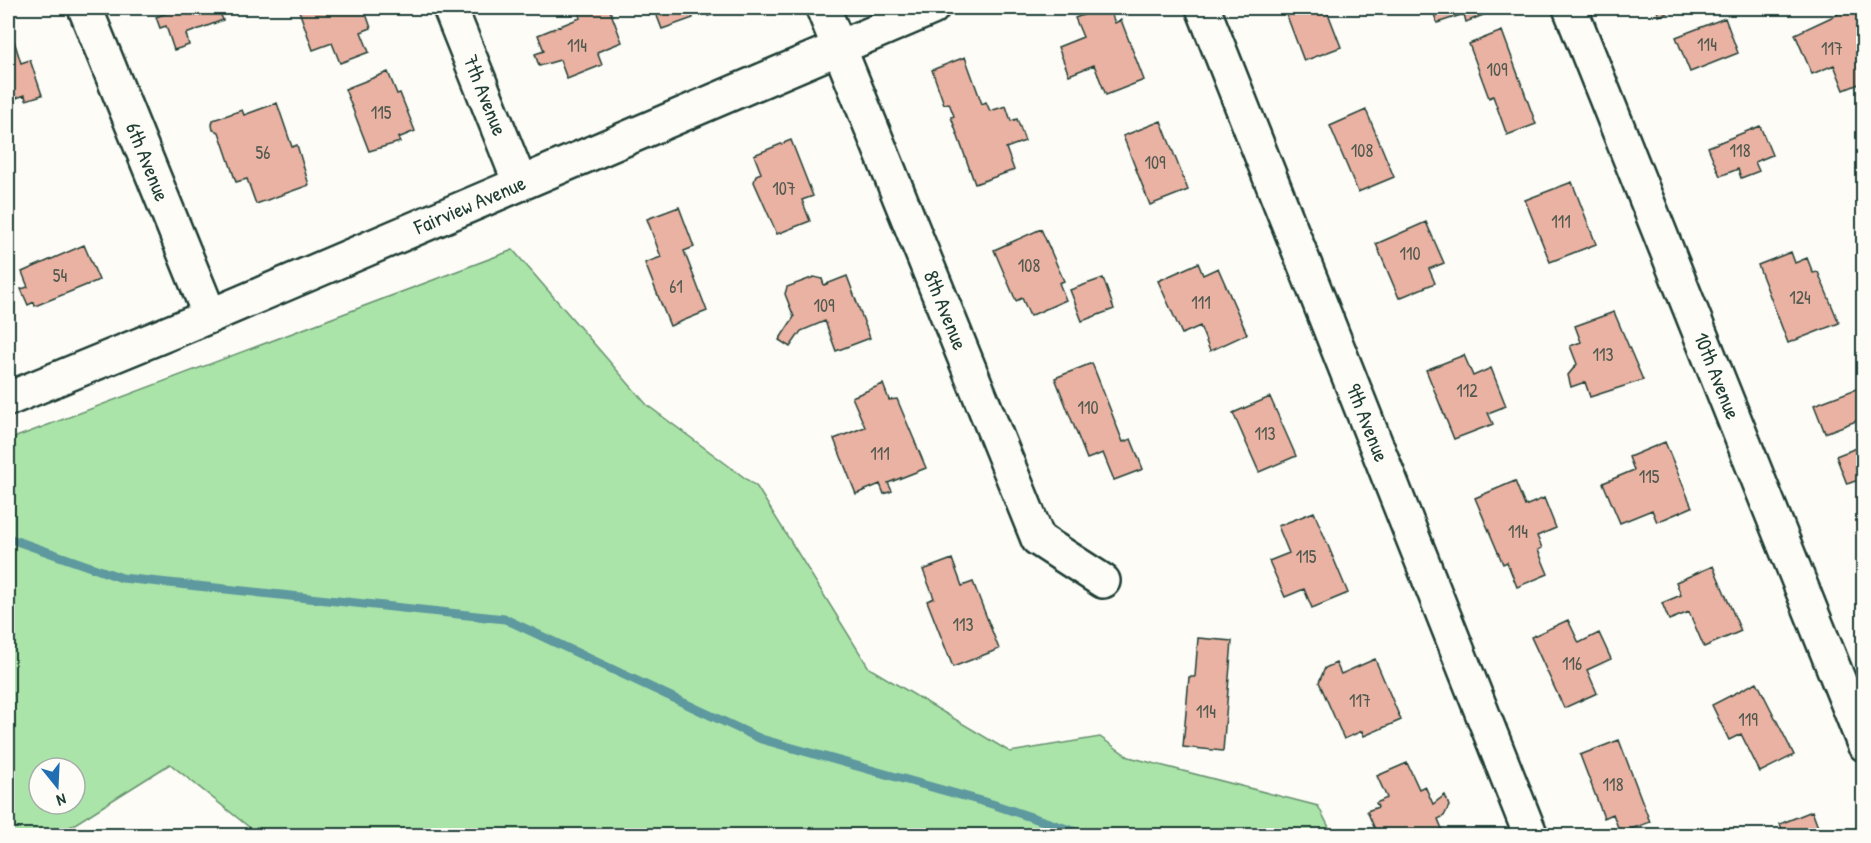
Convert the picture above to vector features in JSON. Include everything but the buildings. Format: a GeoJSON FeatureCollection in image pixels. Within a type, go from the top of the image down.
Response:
{"type":"FeatureCollection","features":[{"type":"Feature","properties":{"kind":"street","name":"6th Avenue"},"geometry":{"type":"LineString","coordinates":[[85,8],[210,316]]}},
{"type":"Feature","properties":{"kind":"street","name":"7th Avenue"},"geometry":{"type":"LineString","coordinates":[[450,8],[520,183]]}},
{"type":"Feature","properties":{"kind":"street","name":"8th Avenue"},"geometry":{"type":"LineString","coordinates":[[823,8],[1038,539],[1103,581]]}},
{"type":"Feature","properties":{"kind":"street","name":"Fairview Avenue"},"geometry":{"type":"LineString","coordinates":[[8,399],[210,316],[932,8]]}},
{"type":"Feature","properties":{"kind":"street","name":"9th Avenue"},"geometry":{"type":"LineString","coordinates":[[1203,8],[1531,836]]}},
{"type":"Feature","properties":{"kind":"street","name":"10th Avenue"},"geometry":{"type":"LineString","coordinates":[[1570,8],[1863,744]]}},
{"type":"Feature","properties":{"kind":"green space"},"geometry":{"type":"Polygon","coordinates":[[[513,250],[647,405],[757,487],[869,668],[1010,752],[1100,737],[1129,757],[1318,806],[1333,835],[259,835],[170,764],[62,832],[61,835],[8,835],[8,440],[513,250]]]}},
{"type":"Feature","properties":{"kind":"waterway"},"geometry":{"type":"LineString","coordinates":[[8,538],[122,578],[505,619],[761,739],[992,804],[1088,836]]}}]}
